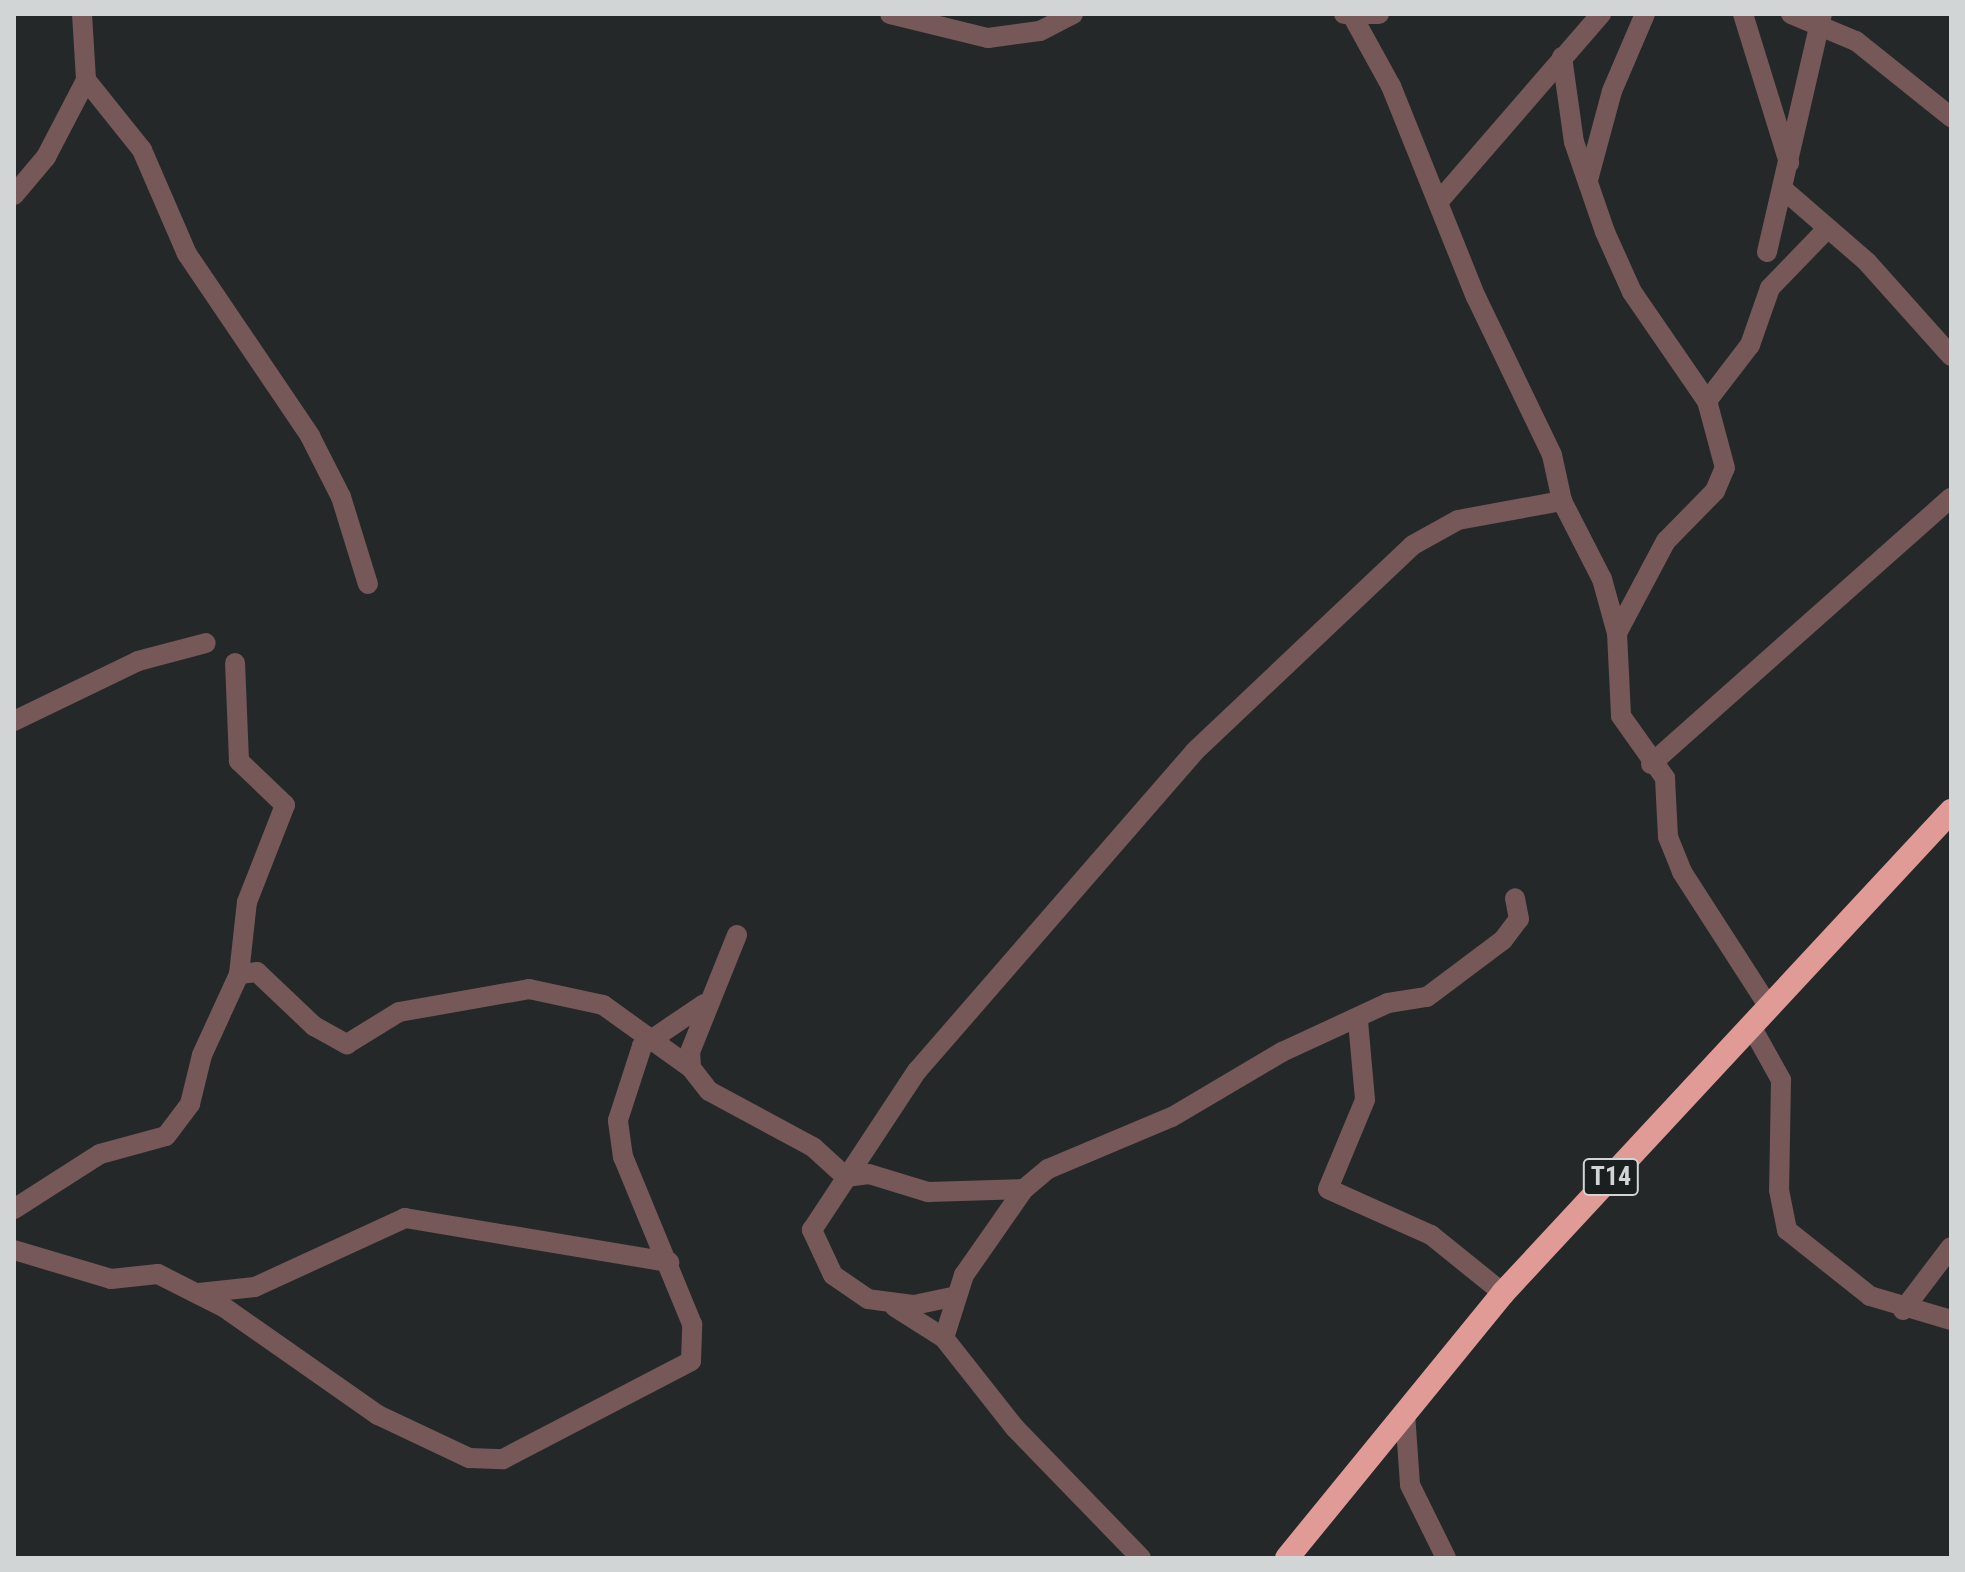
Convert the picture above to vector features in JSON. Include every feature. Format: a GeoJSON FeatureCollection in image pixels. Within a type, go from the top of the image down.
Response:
{"type":"FeatureCollection","features":[{"type":"Feature","properties":{"kind":"highway","name":"T14"},"geometry":{"type":"LineString","coordinates":[[1287,1558],[1503,1293],[1951,811]]}},
{"type":"Feature","properties":{"kind":"street"},"geometry":{"type":"LineString","coordinates":[[14,195],[46,157],[86,80],[82,14]]}},
{"type":"Feature","properties":{"kind":"street"},"geometry":{"type":"LineString","coordinates":[[890,14],[988,38],[1040,31],[1073,14]]}},
{"type":"Feature","properties":{"kind":"street"},"geometry":{"type":"LineString","coordinates":[[1379,14],[1349,16],[1440,200],[1476,297],[1552,455],[1562,501],[1602,579],[1617,633],[1621,716],[1651,764],[1665,778],[1668,837],[1682,872],[1769,1007]]}},
{"type":"Feature","properties":{"kind":"street"},"geometry":{"type":"LineString","coordinates":[[1440,200],[1601,14]]}},
{"type":"Feature","properties":{"kind":"street"},"geometry":{"type":"LineString","coordinates":[[1588,180],[1612,91],[1645,14]]}},
{"type":"Feature","properties":{"kind":"street"},"geometry":{"type":"LineString","coordinates":[[1743,14],[1790,165]]}},
{"type":"Feature","properties":{"kind":"street"},"geometry":{"type":"LineString","coordinates":[[1791,14],[1822,19],[1883,60],[1948,112]]}},
{"type":"Feature","properties":{"kind":"street"},"geometry":{"type":"LineString","coordinates":[[1767,252],[1822,19]]}},
{"type":"Feature","properties":{"kind":"street"},"geometry":{"type":"LineString","coordinates":[[1562,57],[1571,126],[1588,180],[1632,292],[1707,401],[1725,468],[1715,491],[1666,541],[1617,633]]}},
{"type":"Feature","properties":{"kind":"street"},"geometry":{"type":"LineString","coordinates":[[86,80],[142,150],[187,254],[316,446],[341,497],[368,584]]}},
{"type":"Feature","properties":{"kind":"street"},"geometry":{"type":"LineString","coordinates":[[1784,190],[1828,228],[1951,356]]}},
{"type":"Feature","properties":{"kind":"street"},"geometry":{"type":"LineString","coordinates":[[1707,401],[1750,345],[1770,288],[1828,228]]}},
{"type":"Feature","properties":{"kind":"street"},"geometry":{"type":"LineString","coordinates":[[1651,764],[1951,498]]}},
{"type":"Feature","properties":{"kind":"street"},"geometry":{"type":"LineString","coordinates":[[1141,1558],[1015,1428],[944,1338],[833,1275],[815,1244],[817,1215],[988,983],[1194,752],[1413,545],[1472,516],[1562,501]]}},
{"type":"Feature","properties":{"kind":"street"},"geometry":{"type":"LineString","coordinates":[[14,721],[138,661],[206,643]]}},
{"type":"Feature","properties":{"kind":"street"},"geometry":{"type":"LineString","coordinates":[[14,1209],[100,1154],[147,1144],[181,1122],[239,974],[247,902],[285,805],[239,761],[235,663]]}},
{"type":"Feature","properties":{"kind":"street"},"geometry":{"type":"LineString","coordinates":[[944,1338],[952,1297],[1024,1189],[1065,1160],[1172,1117],[1282,1052],[1452,981],[1512,929],[1521,911],[1515,898]]}},
{"type":"Feature","properties":{"kind":"street"},"geometry":{"type":"LineString","coordinates":[[691,1068],[704,1004],[737,935]]}},
{"type":"Feature","properties":{"kind":"street"},"geometry":{"type":"LineString","coordinates":[[239,974],[257,972],[314,1026],[347,1044],[399,1012],[529,989],[603,1005],[653,1036],[691,1068],[709,1091],[813,1147],[846,1177],[869,1174],[928,1192],[1024,1189]]}},
{"type":"Feature","properties":{"kind":"street"},"geometry":{"type":"LineString","coordinates":[[14,1250],[111,1279],[150,1271],[199,1293],[378,1415],[469,1458],[503,1459],[691,1361],[697,1344],[669,1262],[619,1138],[637,1058],[653,1036],[704,1004]]}},
{"type":"Feature","properties":{"kind":"street"},"geometry":{"type":"LineString","coordinates":[[1358,1021],[1365,1100],[1328,1189],[1431,1235],[1503,1293]]}},
{"type":"Feature","properties":{"kind":"street"},"geometry":{"type":"LineString","coordinates":[[1751,1026],[1781,1080],[1779,1190],[1787,1230],[1815,1259],[1903,1310],[1951,1320]]}},
{"type":"Feature","properties":{"kind":"street"},"geometry":{"type":"LineString","coordinates":[[199,1293],[255,1287],[405,1218],[669,1262]]}},
{"type":"Feature","properties":{"kind":"street"},"geometry":{"type":"LineString","coordinates":[[1903,1310],[1951,1247]]}},
{"type":"Feature","properties":{"kind":"street"},"geometry":{"type":"LineString","coordinates":[[892,1306],[952,1297]]}},
{"type":"Feature","properties":{"kind":"street"},"geometry":{"type":"LineString","coordinates":[[1405,1413],[1410,1485],[1446,1558]]}}]}
